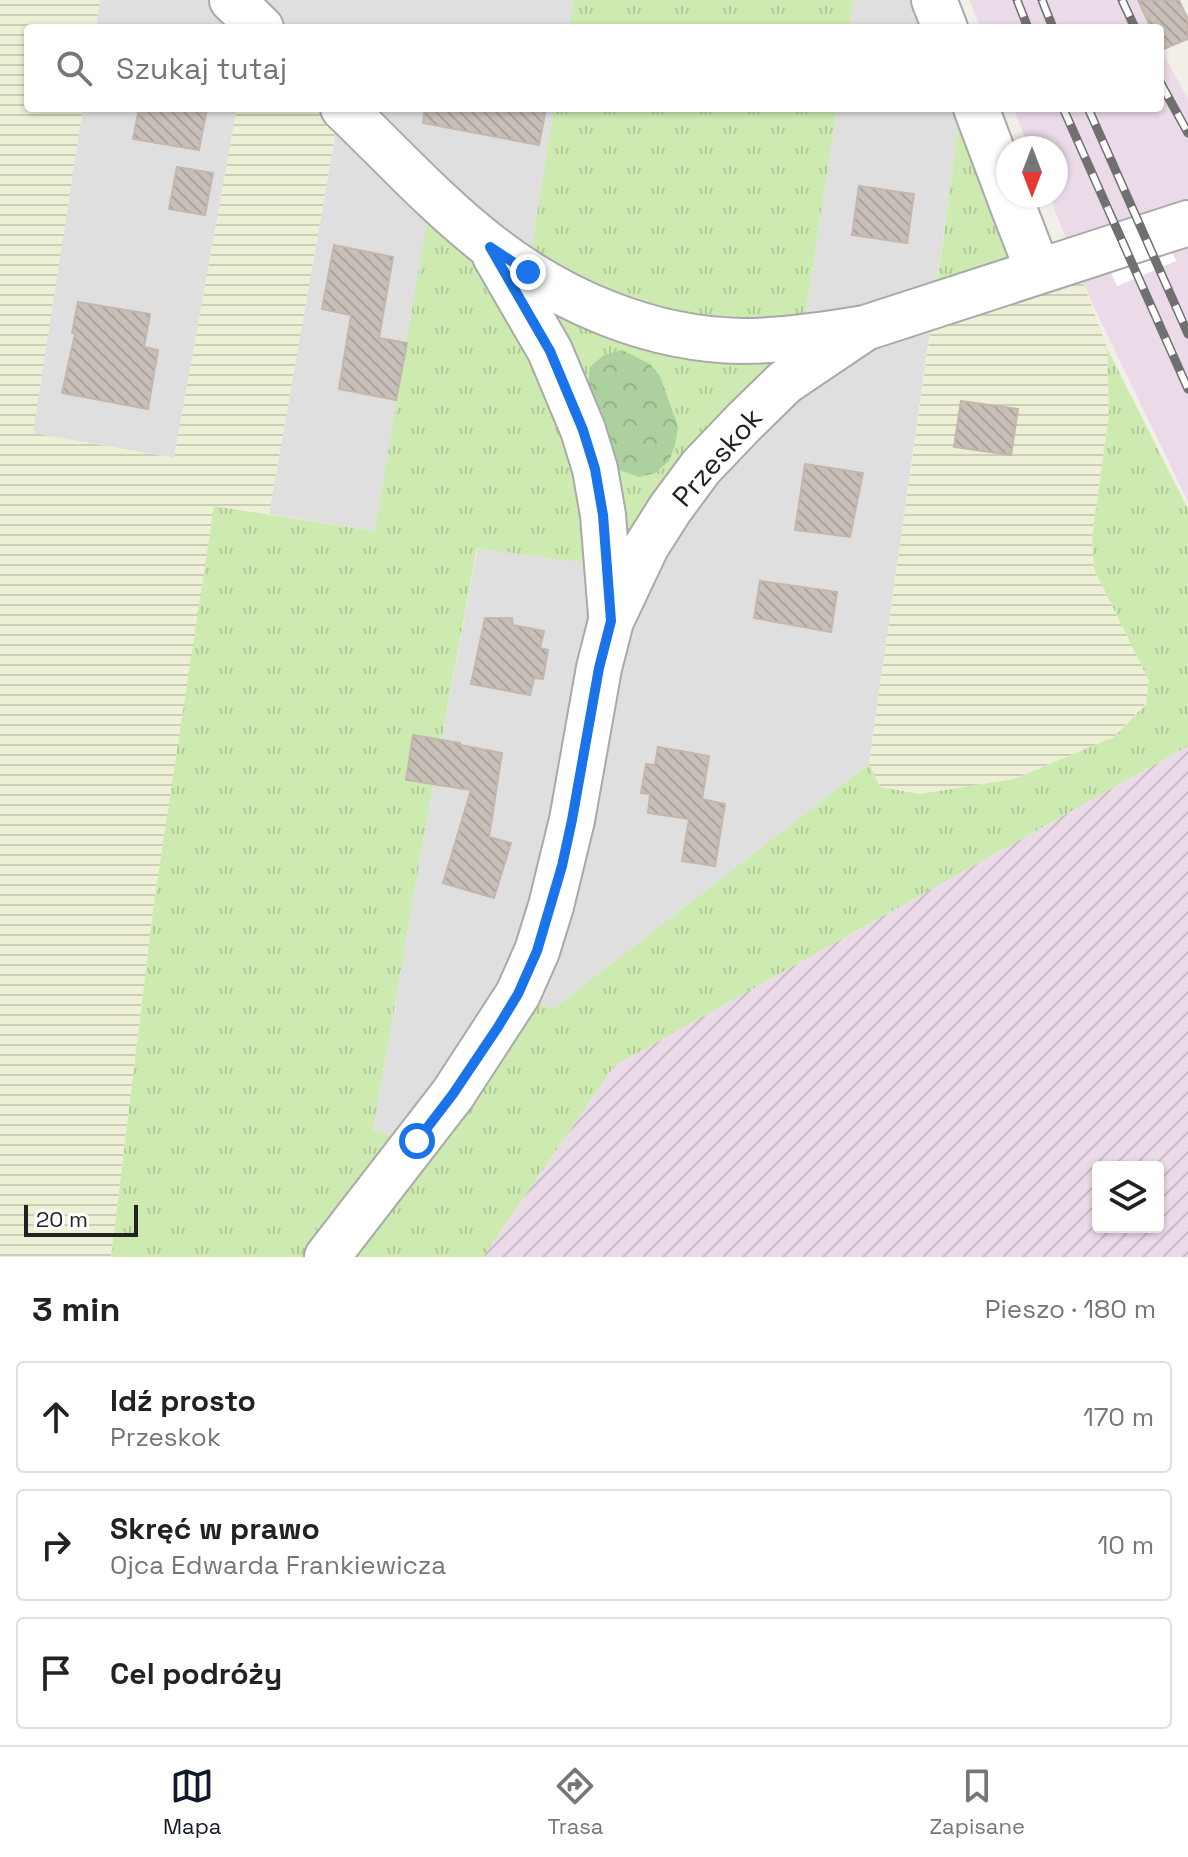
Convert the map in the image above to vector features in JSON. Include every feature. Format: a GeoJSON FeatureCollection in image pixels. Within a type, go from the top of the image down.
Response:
{"type":"FeatureCollection","features":[{"type":"Feature","properties":{"kind":"street"},"geometry":{"type":"LineString","coordinates":[[232,0],[257,24]]}},
{"type":"Feature","properties":{"kind":"street"},"geometry":{"type":"LineString","coordinates":[[934,0],[943,24]]}},
{"type":"Feature","properties":{"kind":"street"},"geometry":{"type":"LineString","coordinates":[[347,112],[490,247],[542,282],[570,298],[632,322],[703,338],[742,341],[820,336],[865,328],[1188,223]]}},
{"type":"Feature","properties":{"kind":"street"},"geometry":{"type":"LineString","coordinates":[[978,112],[996,160]]}},
{"type":"Feature","properties":{"kind":"street"},"geometry":{"type":"LineString","coordinates":[[1014,208],[1038,271]]}},
{"type":"Feature","properties":{"kind":"street","name":"Przeskok"},"geometry":{"type":"LineString","coordinates":[[490,247],[550,351],[583,430],[595,469],[603,515],[611,621]]}},
{"type":"Feature","properties":{"kind":"street","name":"Przeskok"},"geometry":{"type":"LineString","coordinates":[[327,1257],[453,1094],[518,994],[537,951],[555,893],[611,621],[646,547],[701,467],[745,421],[785,382],[865,328]]}},
{"type":"Feature","properties":{"kind":"shaded area"},"geometry":{"type":"Polygon","coordinates":[[[100,0],[574,0],[570,24],[97,24],[100,0]]]}},
{"type":"Feature","properties":{"kind":"shaded area"},"geometry":{"type":"Polygon","coordinates":[[[853,0],[934,0],[943,24],[850,24],[853,0]]]}},
{"type":"Feature","properties":{"kind":"shaded area"},"geometry":{"type":"Polygon","coordinates":[[[969,0],[1139,0],[1149,24],[979,24],[969,0]]]}},
{"type":"Feature","properties":{"kind":"shaded area"},"geometry":{"type":"Polygon","coordinates":[[[1164,55],[1188,99],[1188,502],[1092,303],[1054,208],[1068,208],[1068,136],[1024,136],[1015,112],[1164,112],[1164,55]]]}},
{"type":"Feature","properties":{"kind":"shaded area"},"geometry":{"type":"Polygon","coordinates":[[[82,112],[236,112],[174,458],[32,433],[82,112]]]}},
{"type":"Feature","properties":{"kind":"shaded area"},"geometry":{"type":"Polygon","coordinates":[[[339,112],[553,112],[528,272],[407,343],[375,531],[269,514],[339,112]]]}},
{"type":"Feature","properties":{"kind":"shaded area"},"geometry":{"type":"Polygon","coordinates":[[[836,112],[972,112],[959,124],[869,764],[553,1009],[417,1141],[373,1131],[478,547],[608,566],[802,338],[836,112]]]}},
{"type":"Feature","properties":{"kind":"shaded area"},"geometry":{"type":"Polygon","coordinates":[[[1188,746],[1188,1257],[483,1257],[614,1066],[1188,746]]]}},
{"type":"Feature","properties":{"kind":"green space"},"geometry":{"type":"Polygon","coordinates":[[[0,0],[100,0],[97,24],[24,24],[24,112],[82,112],[33,433],[174,458],[236,112],[339,112],[269,514],[215,506],[154,903],[111,1257],[0,1257],[0,0]]]}},
{"type":"Feature","properties":{"kind":"green space"},"geometry":{"type":"Polygon","coordinates":[[[574,0],[853,0],[850,24],[570,24],[574,0]]]}},
{"type":"Feature","properties":{"kind":"green space"},"geometry":{"type":"Polygon","coordinates":[[[553,112],[836,112],[802,337],[608,566],[477,548],[373,1131],[417,1141],[518,994],[553,1009],[869,764],[880,787],[920,794],[1014,779],[1114,737],[1146,704],[1149,681],[1094,569],[1092,537],[1109,415],[1107,348],[1188,509],[1188,746],[614,1066],[483,1257],[111,1257],[154,903],[214,506],[375,531],[433,195],[528,271],[553,112]]]}},
{"type":"Feature","properties":{"kind":"green space"},"geometry":{"type":"Polygon","coordinates":[[[959,123],[996,192],[996,208],[1004,208],[1038,271],[934,306],[959,123]]]}},
{"type":"Feature","properties":{"kind":"green space"},"geometry":{"type":"Polygon","coordinates":[[[1075,260],[1107,348],[1109,415],[1092,537],[1094,569],[1149,681],[1146,703],[1114,737],[1014,779],[920,794],[880,787],[869,764],[934,306],[1075,260]]]}},
{"type":"Feature","properties":{"kind":"green space"},"geometry":{"type":"Polygon","coordinates":[[[622,350],[650,364],[660,376],[678,427],[669,461],[655,473],[639,477],[616,469],[586,400],[590,367],[604,355],[622,350]]]}},
{"type":"Feature","properties":{"kind":"pier"},"geometry":{"type":"Polygon","coordinates":[[[1155,211],[1176,261],[1117,286],[1095,237],[1155,211]]]}},
{"type":"Feature","properties":{"kind":"building"},"geometry":{"type":"Polygon","coordinates":[[[1138,0],[1179,0],[1188,20],[1188,39],[1164,49],[1164,24],[1149,24],[1138,0]]]}},
{"type":"Feature","properties":{"kind":"building"},"geometry":{"type":"Polygon","coordinates":[[[138,112],[206,112],[199,150],[133,139],[138,112]]]}},
{"type":"Feature","properties":{"kind":"building"},"geometry":{"type":"Polygon","coordinates":[[[424,112],[545,112],[539,145],[423,123],[424,112]]]}},
{"type":"Feature","properties":{"kind":"building"},"geometry":{"type":"Polygon","coordinates":[[[177,167],[213,173],[205,215],[169,209],[177,167]]]}},
{"type":"Feature","properties":{"kind":"building"},"geometry":{"type":"Polygon","coordinates":[[[859,186],[914,194],[907,243],[852,235],[859,186]]]}},
{"type":"Feature","properties":{"kind":"building"},"geometry":{"type":"Polygon","coordinates":[[[334,245],[393,257],[379,338],[407,343],[396,400],[339,389],[351,315],[322,309],[334,245]]]}},
{"type":"Feature","properties":{"kind":"building"},"geometry":{"type":"Polygon","coordinates":[[[78,302],[150,314],[144,347],[158,350],[148,409],[62,393],[75,334],[72,333],[78,302]]]}},
{"type":"Feature","properties":{"kind":"building"},"geometry":{"type":"Polygon","coordinates":[[[961,401],[1018,409],[1011,455],[954,447],[961,401]]]}},
{"type":"Feature","properties":{"kind":"building"},"geometry":{"type":"Polygon","coordinates":[[[805,464],[863,473],[850,537],[795,530],[805,464]]]}},
{"type":"Feature","properties":{"kind":"building"},"geometry":{"type":"Polygon","coordinates":[[[760,581],[837,592],[831,632],[754,618],[760,581]]]}},
{"type":"Feature","properties":{"kind":"building"},"geometry":{"type":"Polygon","coordinates":[[[485,618],[512,618],[513,625],[544,631],[540,648],[548,650],[543,679],[534,678],[530,695],[471,684],[485,618]]]}},
{"type":"Feature","properties":{"kind":"building"},"geometry":{"type":"Polygon","coordinates":[[[413,735],[502,753],[489,837],[511,843],[494,898],[443,883],[471,790],[406,780],[413,735]]]}},
{"type":"Feature","properties":{"kind":"building"},"geometry":{"type":"Polygon","coordinates":[[[658,747],[709,756],[702,799],[725,804],[715,866],[682,861],[689,819],[648,813],[650,794],[641,793],[646,764],[655,765],[658,747]]]}},
{"type":"Feature","properties":{"kind":"railway"},"geometry":{"type":"LineString","coordinates":[[1017,0],[1026,24]]}},
{"type":"Feature","properties":{"kind":"railway"},"geometry":{"type":"LineString","coordinates":[[1042,0],[1051,24]]}},
{"type":"Feature","properties":{"kind":"railway"},"geometry":{"type":"LineString","coordinates":[[1122,0],[1133,24]]}},
{"type":"Feature","properties":{"kind":"railway"},"geometry":{"type":"LineString","coordinates":[[1164,89],[1188,133]]}},
{"type":"Feature","properties":{"kind":"railway"},"geometry":{"type":"LineString","coordinates":[[1065,112],[1188,389]]}},
{"type":"Feature","properties":{"kind":"railway"},"geometry":{"type":"LineString","coordinates":[[1090,112],[1188,334]]}},
{"type":"Feature","properties":{"kind":"route"},"geometry":{"type":"LineString","coordinates":[[417,1141],[498,1027],[518,994],[537,951],[562,866],[599,668],[611,621],[603,515],[595,469],[583,430],[550,351],[490,247],[528,272]]}}]}
